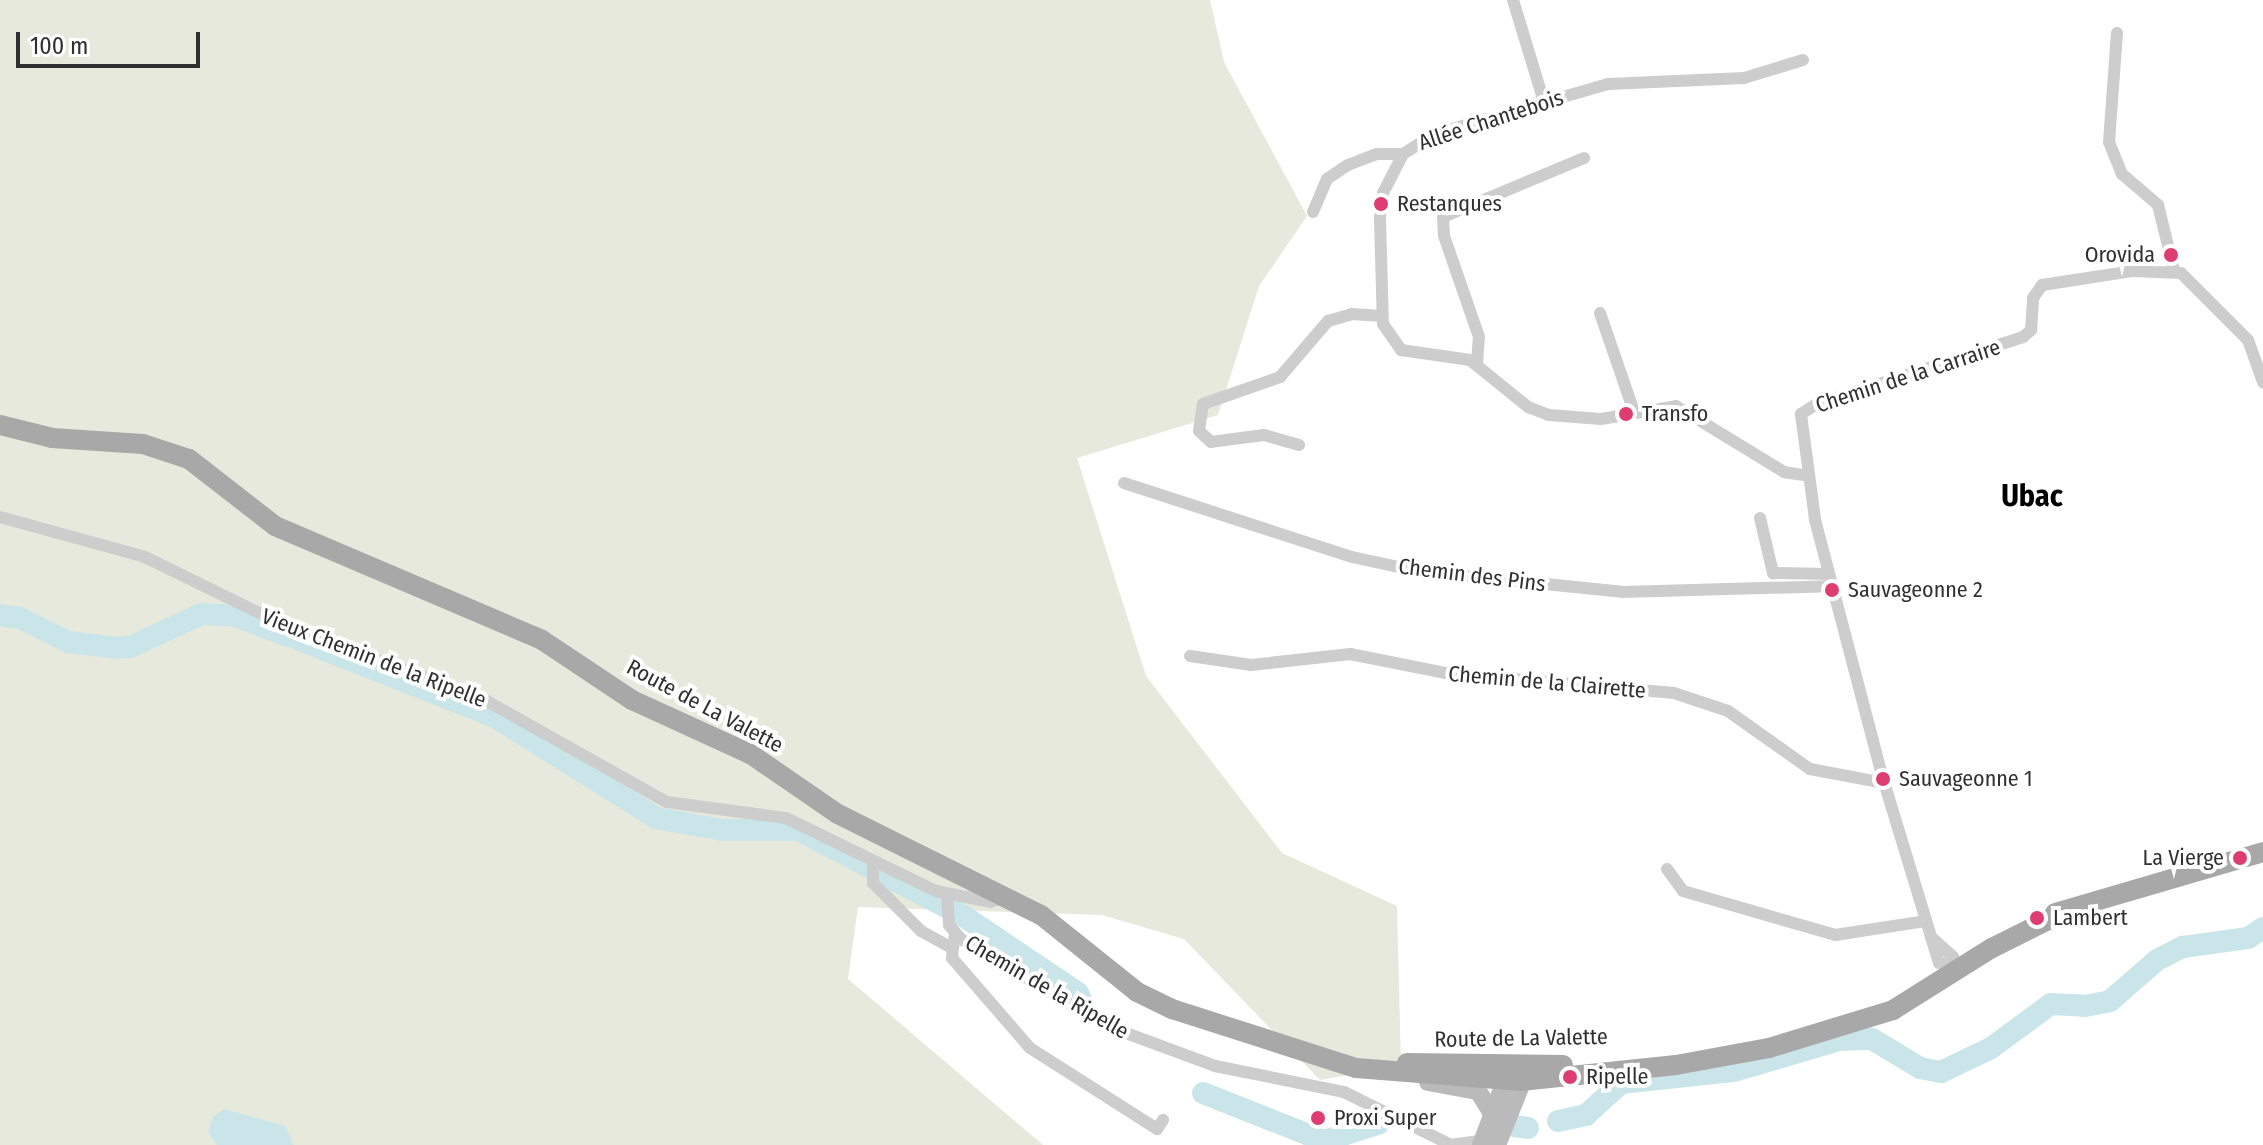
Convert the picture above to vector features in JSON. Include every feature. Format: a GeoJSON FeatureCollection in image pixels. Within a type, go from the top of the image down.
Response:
{"type":"FeatureCollection","features":[{"type":"Feature","properties":{"kind":"main road","name":"Route de La Valette"},"geometry":{"type":"LineString","coordinates":[[0,425],[52,438],[143,444],[189,459],[275,526],[542,640],[632,700],[752,755],[838,814],[1058,925],[1137,992],[1327,1061],[1386,1073],[1513,1079],[1564,1071],[1715,1057],[1787,1044],[1881,1015],[1924,991],[1953,964]]}},
{"type":"Feature","properties":{"kind":"main road","name":"Route de La Valette"},"geometry":{"type":"LineString","coordinates":[[1787,1044],[2068,910],[2263,852]]}},
{"type":"Feature","properties":{"kind":"main road","name":"Route de La Valette"},"geometry":{"type":"LineString","coordinates":[[1327,1061],[1564,1071]]}},
{"type":"Feature","properties":{"kind":"street"},"geometry":{"type":"LineString","coordinates":[[1513,0],[1544,102]]}},
{"type":"Feature","properties":{"kind":"street"},"geometry":{"type":"LineString","coordinates":[[2117,33],[2109,142],[2122,174],[2158,205],[2174,270],[2248,340],[2263,382]]}},
{"type":"Feature","properties":{"kind":"street","name":"Allée Chantebois"},"geometry":{"type":"LineString","coordinates":[[1803,60],[1744,78],[1608,84],[1435,134],[1403,154],[1381,204],[1382,316],[1387,336],[1401,350],[1477,364],[1541,413],[1595,420],[1666,404],[1682,408],[1784,472],[1809,476]]}},
{"type":"Feature","properties":{"kind":"street"},"geometry":{"type":"LineString","coordinates":[[1313,212],[1327,179],[1348,165],[1377,154],[1403,154]]}},
{"type":"Feature","properties":{"kind":"street"},"geometry":{"type":"LineString","coordinates":[[1477,364],[1479,337],[1444,236],[1443,217],[1584,158]]}},
{"type":"Feature","properties":{"kind":"street","name":"Chemin de la Carraire"},"geometry":{"type":"LineString","coordinates":[[1953,964],[1931,937],[1884,783],[1830,580],[1800,421],[1809,408],[2023,337],[2031,330],[2033,298],[2042,285],[2174,270]]}},
{"type":"Feature","properties":{"kind":"street"},"geometry":{"type":"LineString","coordinates":[[1600,313],[1634,412]]}},
{"type":"Feature","properties":{"kind":"street"},"geometry":{"type":"LineString","coordinates":[[1299,445],[1264,435],[1211,442],[1199,431],[1203,404],[1280,377],[1328,321],[1352,314],[1382,316]]}},
{"type":"Feature","properties":{"kind":"street","name":"Chemin des Pins"},"geometry":{"type":"LineString","coordinates":[[1124,483],[1352,557],[1417,571],[1622,592],[1830,580]]}},
{"type":"Feature","properties":{"kind":"street","name":"Vieux Chemin de la Ripelle"},"geometry":{"type":"LineString","coordinates":[[0,517],[145,557],[300,633],[476,695],[667,802],[786,818],[871,866],[947,903],[990,902],[1006,897]]}},
{"type":"Feature","properties":{"kind":"street"},"geometry":{"type":"LineString","coordinates":[[1760,518],[1773,573],[1830,580]]}},
{"type":"Feature","properties":{"kind":"street","name":"Chemin de la Clairette"},"geometry":{"type":"LineString","coordinates":[[1190,656],[1251,665],[1350,654],[1446,673],[1674,693],[1728,711],[1810,769],[1884,783]]}},
{"type":"Feature","properties":{"kind":"street","name":"Vieux Chemin de la Ripelle"},"geometry":{"type":"LineString","coordinates":[[871,866],[873,883],[921,931],[950,947]]}},
{"type":"Feature","properties":{"kind":"street"},"geometry":{"type":"LineString","coordinates":[[1667,869],[1683,891],[1835,935],[1925,921]]}},
{"type":"Feature","properties":{"kind":"street","name":"Chemin de la Ripelle"},"geometry":{"type":"LineString","coordinates":[[947,903],[955,933],[1123,1034],[1233,1071],[1344,1092],[1450,1144],[1490,1143]]}},
{"type":"Feature","properties":{"kind":"street"},"geometry":{"type":"LineString","coordinates":[[955,933],[950,947],[954,961],[1030,1048],[1157,1129],[1163,1120]]}},
{"type":"Feature","properties":{"kind":"street"},"geometry":{"type":"LineString","coordinates":[[1431,1064],[1513,1079]]}},
{"type":"Feature","properties":{"kind":"street"},"geometry":{"type":"LineString","coordinates":[[1386,1073],[1473,1088],[1484,1096],[1493,1115]]}},
{"type":"Feature","properties":{"kind":"street"},"geometry":{"type":"LineString","coordinates":[[1490,1143],[1493,1115],[1513,1079]]}},
{"type":"Feature","properties":{"kind":"street"},"geometry":{"type":"LineString","coordinates":[[1490,1143],[1513,1079]]}},
{"type":"Feature","properties":{"kind":"shaded area"},"geometry":{"type":"Polygon","coordinates":[[[0,0],[1210,0],[1224,62],[1307,216],[1259,286],[1218,415],[1077,458],[1146,676],[1282,853],[1397,906],[1401,1066],[1320,1080],[1184,939],[1102,915],[858,907],[848,979],[1043,1145],[0,1145],[0,0]]]}},
{"type":"Feature","properties":{"kind":"water"},"geometry":{"type":"Polygon","coordinates":[[[224,1109],[285,1126],[293,1145],[217,1145],[208,1132],[213,1117],[224,1109]]]}},
{"type":"Feature","properties":{"kind":"waterway"},"geometry":{"type":"LineString","coordinates":[[0,615],[20,618],[68,642],[116,648],[130,647],[201,614],[235,616],[288,636]]}},
{"type":"Feature","properties":{"kind":"waterway"},"geometry":{"type":"LineString","coordinates":[[299,640],[493,716],[653,816]]}},
{"type":"Feature","properties":{"kind":"waterway"},"geometry":{"type":"LineString","coordinates":[[656,818],[722,830],[798,830],[965,917],[1078,993],[1082,1002]]}},
{"type":"Feature","properties":{"kind":"waterway"},"geometry":{"type":"LineString","coordinates":[[1558,1121],[1586,1115],[1621,1083],[1734,1071],[1839,1040],[1872,1039],[1920,1068],[1941,1072],[1991,1048],[2051,1004],[2085,1006],[2110,1001],[2157,960],[2183,947],[2248,938],[2263,928]]}},
{"type":"Feature","properties":{"kind":"waterway"},"geometry":{"type":"LineString","coordinates":[[1203,1093],[1324,1141],[1378,1124]]}},
{"type":"Feature","properties":{"kind":"waterway"},"geometry":{"type":"LineString","coordinates":[[1514,1126],[1528,1128]]}},
{"type":"Feature","properties":{"kind":"place","name":"Restanques"},"geometry":{"type":"Point","coordinates":[1381,204]}},
{"type":"Feature","properties":{"kind":"place","name":"Orovida"},"geometry":{"type":"Point","coordinates":[2171,255]}},
{"type":"Feature","properties":{"kind":"place","name":"Transfo"},"geometry":{"type":"Point","coordinates":[1626,414]}},
{"type":"Feature","properties":{"kind":"place","name":"Sauvageonne 2"},"geometry":{"type":"Point","coordinates":[1832,590]}},
{"type":"Feature","properties":{"kind":"place","name":"Sauvageonne 1"},"geometry":{"type":"Point","coordinates":[1883,779]}},
{"type":"Feature","properties":{"kind":"place","name":"La Vierge"},"geometry":{"type":"Point","coordinates":[2240,858]}},
{"type":"Feature","properties":{"kind":"place","name":"Lambert"},"geometry":{"type":"Point","coordinates":[2037,918]}},
{"type":"Feature","properties":{"kind":"place","name":"Ripelle"},"geometry":{"type":"Point","coordinates":[1570,1077]}},
{"type":"Feature","properties":{"kind":"place","name":"Proxi Super"},"geometry":{"type":"Point","coordinates":[1318,1118]}},
{"type":"Feature","properties":{"kind":"district","name":"Ubac"},"geometry":{"type":"Point","coordinates":[2032,496]}}]}
